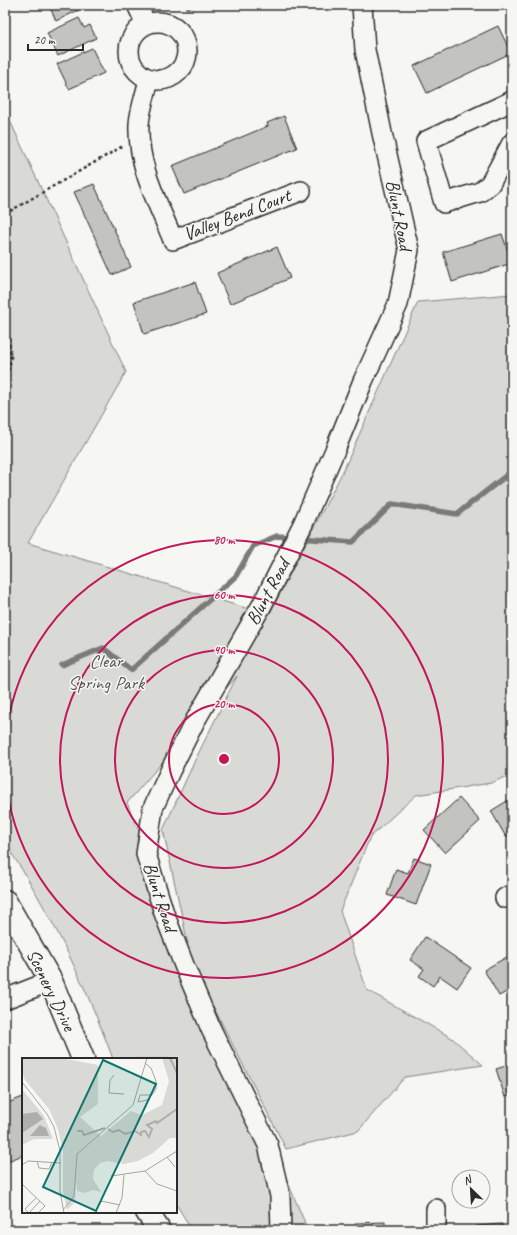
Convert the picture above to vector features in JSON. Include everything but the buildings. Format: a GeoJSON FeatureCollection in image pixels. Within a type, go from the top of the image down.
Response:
{"type":"FeatureCollection","features":[{"type":"Feature","properties":{"kind":"street"},"geometry":{"type":"LineString","coordinates":[[137,5],[146,24]]}},
{"type":"Feature","properties":{"kind":"street","name":"Blunt Road"},"geometry":{"type":"LineString","coordinates":[[281,1230],[280,1196],[268,1145],[211,1029],[184,965],[164,913],[146,854],[153,808],[195,721],[262,605],[302,526],[363,381],[398,304],[409,250],[382,133],[365,50],[362,5]]}},
{"type":"Feature","properties":{"kind":"street"},"geometry":{"type":"LineString","coordinates":[[157,21],[169,24],[183,34],[187,44],[187,54],[183,66],[174,75],[162,80],[145,78],[137,72],[129,59],[128,48],[131,38],[138,29],[146,24],[157,21]]}},
{"type":"Feature","properties":{"kind":"street","name":"Valley Bend Court"},"geometry":{"type":"LineString","coordinates":[[150,79],[140,117],[139,137],[142,160],[150,186],[172,240],[301,191]]}},
{"type":"Feature","properties":{"kind":"street"},"geometry":{"type":"LineString","coordinates":[[512,101],[426,141],[444,203],[480,192],[490,184],[512,143]]}},
{"type":"Feature","properties":{"kind":"street","name":"Scenery Drive"},"geometry":{"type":"LineString","coordinates":[[5,901],[51,981],[83,1058]]}},
{"type":"Feature","properties":{"kind":"street"},"geometry":{"type":"LineString","coordinates":[[5,999],[51,981]]}},
{"type":"Feature","properties":{"kind":"street"},"geometry":{"type":"LineString","coordinates":[[436,1209],[436,1230]]}},
{"type":"Feature","properties":{"kind":"street"},"geometry":{"type":"LineString","coordinates":[[148,1213],[159,1230]]}},
{"type":"Feature","properties":{"kind":"path"},"geometry":{"type":"LineString","coordinates":[[5,214],[139,137]]}},
{"type":"Feature","properties":{"kind":"path"},"geometry":{"type":"LineString","coordinates":[[5,314],[11,358],[5,385]]}},
{"type":"Feature","properties":{"kind":"green space","name":"Clear Spring Park"},"geometry":{"type":"Polygon","coordinates":[[[5,110],[126,372],[28,543],[269,615],[344,469],[418,302],[512,294],[512,774],[491,783],[416,795],[370,837],[340,911],[367,990],[452,1038],[483,1065],[405,1077],[358,1131],[286,1149],[213,1006],[308,1230],[192,1230],[177,1206],[177,1058],[113,1058],[91,1003],[52,921],[5,843],[5,110]],[[237,676],[127,803],[188,944],[163,830],[196,758],[237,676]]]}},
{"type":"Feature","properties":{"kind":"waterway"},"geometry":{"type":"LineString","coordinates":[[300,538],[353,542],[392,504],[457,514],[507,475],[512,469]]}},
{"type":"Feature","properties":{"kind":"waterway"},"geometry":{"type":"LineString","coordinates":[[62,665],[103,648],[131,670],[236,576],[253,546],[277,536],[292,537]]}}]}
